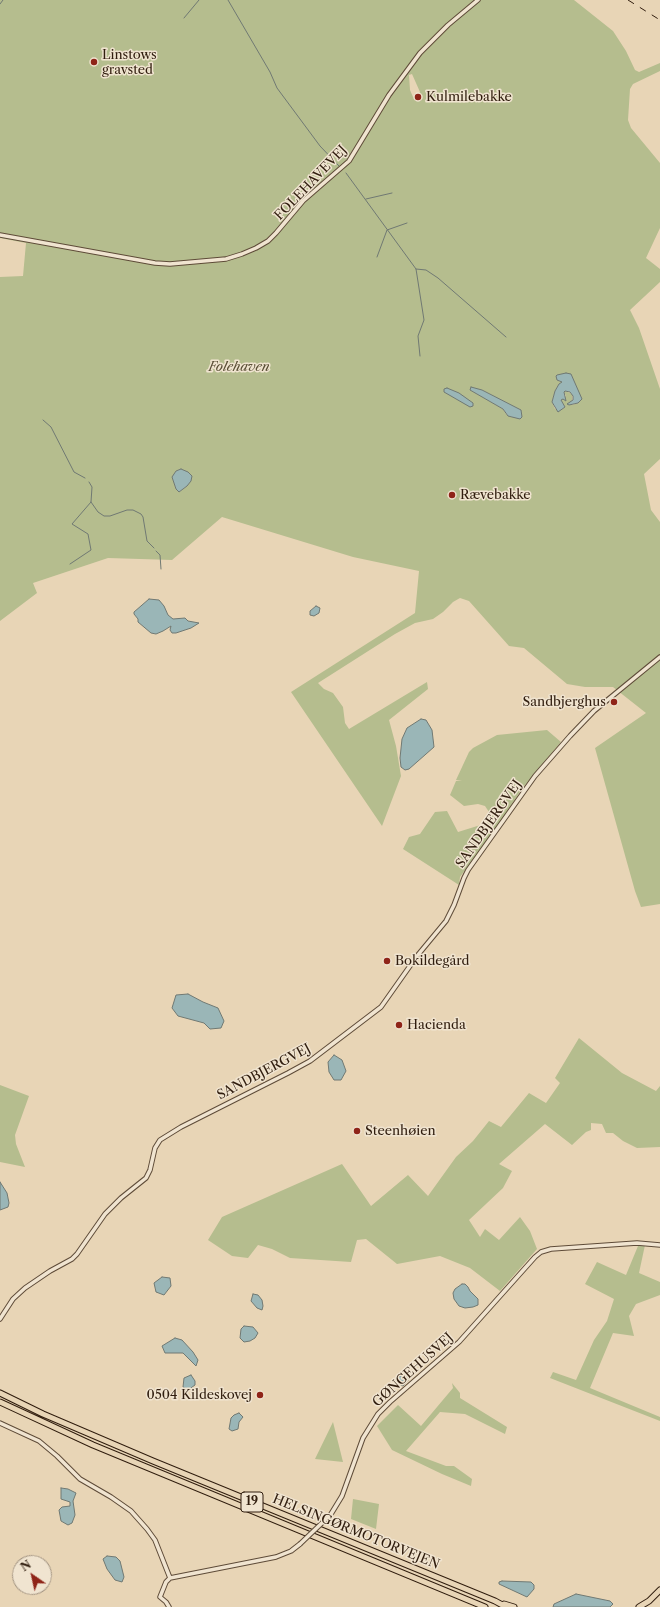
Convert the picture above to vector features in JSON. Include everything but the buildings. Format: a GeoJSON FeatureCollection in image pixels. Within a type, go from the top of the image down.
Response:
{"type":"FeatureCollection","features":[{"type":"Feature","properties":{"kind":"highway","name":"HELSINGØRMOTORVEJEN"},"geometry":{"type":"LineString","coordinates":[[0,1393],[43,1414],[153,1461],[495,1601],[506,1607]]}},
{"type":"Feature","properties":{"kind":"highway","name":"HELSINGØRMOTORVEJEN"},"geometry":{"type":"LineString","coordinates":[[0,1402],[86,1442],[485,1607]]}},
{"type":"Feature","properties":{"kind":"highway"},"geometry":{"type":"LineString","coordinates":[[639,1607],[649,1601],[660,1590]]}},
{"type":"Feature","properties":{"kind":"highway"},"geometry":{"type":"LineString","coordinates":[[495,1601],[514,1607]]}},
{"type":"Feature","properties":{"kind":"street","name":"FOLEHAVEVEJ"},"geometry":{"type":"LineString","coordinates":[[0,235],[155,264],[226,259],[256,248],[268,241],[302,201],[349,161],[388,95],[420,53],[448,25],[478,0]]}},
{"type":"Feature","properties":{"kind":"street","name":"SANDBJERGVEJ"},"geometry":{"type":"LineString","coordinates":[[0,1319],[13,1299],[25,1288],[50,1271],[72,1259],[105,1214],[121,1198],[146,1178],[150,1170],[155,1148],[160,1140],[181,1127],[310,1061],[381,1007],[417,956],[446,921],[456,901],[468,870],[535,776],[591,714],[660,657]]}},
{"type":"Feature","properties":{"kind":"street","name":"GØNGEHUSVEJ"},"geometry":{"type":"LineString","coordinates":[[170,1578],[276,1557],[291,1551],[300,1544],[331,1514],[342,1496],[363,1438],[378,1414],[460,1342],[541,1252],[551,1249],[637,1243],[660,1245]]}},
{"type":"Feature","properties":{"kind":"street"},"geometry":{"type":"LineString","coordinates":[[0,1422],[39,1441],[57,1456],[80,1479],[111,1497],[131,1511],[143,1523],[155,1540],[170,1578],[166,1582],[160,1597],[169,1607]]}},
{"type":"Feature","properties":{"kind":"green space","name":"Folehaven"},"geometry":{"type":"Polygon","coordinates":[[[0,0],[574,0],[613,31],[626,51],[635,70],[639,72],[660,63],[660,71],[633,84],[630,89],[628,120],[631,128],[660,163],[660,228],[646,258],[660,269],[660,282],[630,310],[639,328],[660,389],[660,459],[644,474],[651,510],[660,522],[660,904],[641,907],[635,891],[595,748],[646,713],[613,687],[585,687],[567,684],[524,648],[509,646],[469,601],[460,598],[433,619],[415,623],[395,634],[318,683],[324,689],[333,693],[343,707],[345,723],[349,729],[427,682],[428,689],[389,720],[396,746],[401,776],[382,826],[291,692],[415,613],[419,571],[353,557],[222,517],[172,560],[108,558],[33,583],[37,593],[0,621],[0,277],[23,276],[26,243],[0,238],[0,0]],[[412,74],[409,75],[410,90],[413,97],[420,92],[412,74]],[[571,374],[559,381],[562,382],[555,391],[552,402],[555,409],[560,410],[565,407],[561,400],[566,396],[565,391],[572,394],[572,405],[578,403],[571,374]],[[471,390],[503,409],[506,414],[512,417],[520,410],[482,390],[471,390]],[[181,469],[176,471],[173,477],[176,489],[179,492],[187,486],[181,469]]]}},
{"type":"Feature","properties":{"kind":"green space"},"geometry":{"type":"Polygon","coordinates":[[[547,730],[561,742],[521,790],[500,823],[460,877],[459,885],[403,849],[409,837],[420,834],[435,812],[447,811],[458,832],[487,823],[489,812],[485,806],[478,804],[464,806],[450,795],[456,781],[462,780],[456,780],[469,752],[473,748],[497,735],[547,730]]]}},
{"type":"Feature","properties":{"kind":"green space"},"geometry":{"type":"Polygon","coordinates":[[[579,1038],[622,1073],[656,1091],[660,1086],[660,1147],[637,1148],[623,1141],[613,1133],[606,1133],[602,1124],[591,1123],[591,1130],[586,1132],[572,1145],[545,1124],[499,1164],[512,1171],[503,1188],[469,1220],[480,1237],[485,1229],[499,1240],[520,1217],[530,1231],[537,1249],[500,1291],[470,1268],[440,1256],[397,1264],[366,1239],[357,1240],[351,1262],[290,1258],[272,1249],[258,1245],[248,1258],[232,1256],[208,1240],[222,1217],[342,1164],[371,1206],[408,1175],[428,1196],[456,1157],[473,1141],[489,1121],[501,1127],[529,1093],[546,1103],[560,1083],[555,1078],[579,1038]]]}},
{"type":"Feature","properties":{"kind":"green space"},"geometry":{"type":"Polygon","coordinates":[[[0,1085],[29,1096],[15,1135],[16,1144],[25,1167],[0,1162],[0,1085]]]}},
{"type":"Feature","properties":{"kind":"green space"},"geometry":{"type":"Polygon","coordinates":[[[645,1245],[639,1273],[660,1282],[660,1295],[636,1304],[629,1316],[634,1336],[613,1333],[590,1388],[660,1417],[660,1421],[550,1378],[553,1372],[576,1380],[594,1340],[607,1321],[614,1299],[585,1284],[597,1262],[626,1275],[638,1246],[645,1245]]]}},
{"type":"Feature","properties":{"kind":"green space"},"geometry":{"type":"Polygon","coordinates":[[[452,1383],[460,1393],[460,1398],[507,1427],[505,1434],[465,1414],[440,1412],[406,1451],[446,1466],[454,1466],[472,1479],[471,1486],[392,1450],[377,1426],[398,1405],[421,1426],[453,1388],[452,1383]]]}},
{"type":"Feature","properties":{"kind":"green space"},"geometry":{"type":"Polygon","coordinates":[[[333,1422],[343,1462],[315,1459],[333,1422]]]}},
{"type":"Feature","properties":{"kind":"green space"},"geometry":{"type":"Polygon","coordinates":[[[353,1499],[379,1504],[376,1529],[351,1519],[353,1499]]]}},
{"type":"Feature","properties":{"kind":"water"},"geometry":{"type":"Polygon","coordinates":[[[566,373],[571,374],[582,399],[578,403],[569,405],[567,404],[573,400],[573,396],[570,392],[565,391],[566,401],[563,399],[561,400],[565,407],[558,412],[552,402],[555,391],[562,382],[557,380],[556,376],[566,373]]]}},
{"type":"Feature","properties":{"kind":"water"},"geometry":{"type":"Polygon","coordinates":[[[471,387],[482,390],[521,410],[522,417],[520,419],[508,416],[503,409],[470,390],[471,387]]]}},
{"type":"Feature","properties":{"kind":"water"},"geometry":{"type":"Polygon","coordinates":[[[447,388],[459,393],[473,403],[473,406],[470,407],[444,392],[444,389],[447,388]]]}},
{"type":"Feature","properties":{"kind":"water"},"geometry":{"type":"Polygon","coordinates":[[[181,469],[188,472],[192,476],[191,481],[187,486],[179,492],[176,489],[172,477],[176,471],[181,469]]]}},
{"type":"Feature","properties":{"kind":"water"},"geometry":{"type":"Polygon","coordinates":[[[149,599],[159,600],[164,606],[168,615],[173,619],[185,618],[188,621],[199,623],[191,628],[176,633],[172,633],[170,630],[171,626],[156,634],[151,633],[138,622],[138,619],[134,614],[134,612],[149,599]]]}},
{"type":"Feature","properties":{"kind":"water"},"geometry":{"type":"Polygon","coordinates":[[[316,606],[320,608],[319,613],[314,616],[310,615],[310,611],[316,606]]]}},
{"type":"Feature","properties":{"kind":"water"},"geometry":{"type":"Polygon","coordinates":[[[421,719],[426,720],[432,730],[434,747],[409,769],[405,770],[401,767],[400,758],[402,739],[407,728],[421,719]]]}},
{"type":"Feature","properties":{"kind":"water"},"geometry":{"type":"Polygon","coordinates":[[[188,994],[218,1008],[224,1021],[221,1028],[210,1029],[204,1023],[178,1016],[172,1008],[176,995],[188,994]]]}},
{"type":"Feature","properties":{"kind":"water"},"geometry":{"type":"Polygon","coordinates":[[[334,1055],[342,1060],[346,1071],[341,1080],[334,1080],[329,1072],[328,1062],[334,1055]]]}},
{"type":"Feature","properties":{"kind":"water"},"geometry":{"type":"Polygon","coordinates":[[[0,1182],[7,1193],[9,1203],[8,1207],[0,1210],[0,1182]]]}},
{"type":"Feature","properties":{"kind":"water"},"geometry":{"type":"Polygon","coordinates":[[[162,1277],[170,1278],[171,1286],[164,1295],[156,1292],[154,1283],[162,1277]]]}},
{"type":"Feature","properties":{"kind":"water"},"geometry":{"type":"Polygon","coordinates":[[[462,1284],[465,1284],[478,1299],[478,1305],[465,1308],[459,1306],[454,1299],[453,1293],[455,1289],[462,1284]]]}},
{"type":"Feature","properties":{"kind":"water"},"geometry":{"type":"Polygon","coordinates":[[[253,1294],[258,1295],[262,1300],[262,1310],[257,1308],[251,1301],[253,1294]]]}},
{"type":"Feature","properties":{"kind":"water"},"geometry":{"type":"Polygon","coordinates":[[[244,1326],[253,1327],[258,1333],[255,1338],[244,1342],[240,1338],[241,1329],[244,1326]]]}},
{"type":"Feature","properties":{"kind":"water"},"geometry":{"type":"Polygon","coordinates":[[[175,1338],[182,1340],[193,1352],[198,1360],[196,1366],[183,1353],[165,1353],[162,1346],[175,1338]]]}},
{"type":"Feature","properties":{"kind":"water"},"geometry":{"type":"Polygon","coordinates":[[[191,1375],[195,1381],[195,1385],[188,1390],[183,1387],[184,1378],[191,1375]]]}},
{"type":"Feature","properties":{"kind":"water"},"geometry":{"type":"Polygon","coordinates":[[[402,1375],[410,1378],[403,1386],[399,1384],[397,1379],[402,1375]]]}},
{"type":"Feature","properties":{"kind":"water"},"geometry":{"type":"Polygon","coordinates":[[[239,1413],[243,1417],[239,1422],[238,1429],[232,1431],[229,1429],[231,1418],[239,1413]]]}},
{"type":"Feature","properties":{"kind":"water"},"geometry":{"type":"Polygon","coordinates":[[[61,1488],[68,1489],[76,1493],[73,1501],[75,1515],[72,1523],[68,1525],[61,1521],[59,1510],[62,1507],[70,1506],[70,1502],[61,1499],[61,1488]]]}},
{"type":"Feature","properties":{"kind":"water"},"geometry":{"type":"Polygon","coordinates":[[[107,1556],[116,1557],[120,1561],[124,1577],[122,1582],[115,1580],[107,1569],[103,1559],[107,1556]]]}},
{"type":"Feature","properties":{"kind":"water"},"geometry":{"type":"Polygon","coordinates":[[[499,1582],[531,1582],[534,1585],[534,1589],[527,1597],[499,1584],[499,1582]]]}},
{"type":"Feature","properties":{"kind":"water"},"geometry":{"type":"Polygon","coordinates":[[[576,1594],[610,1601],[613,1604],[610,1607],[553,1607],[554,1604],[576,1594]]]}},
{"type":"Feature","properties":{"kind":"waterway"},"geometry":{"type":"LineString","coordinates":[[0,4],[3,0]]}},
{"type":"Feature","properties":{"kind":"waterway"},"geometry":{"type":"LineString","coordinates":[[184,18],[199,0]]}},
{"type":"Feature","properties":{"kind":"waterway"},"geometry":{"type":"LineString","coordinates":[[228,0],[270,72],[277,88],[320,146],[339,166]]}},
{"type":"Feature","properties":{"kind":"waterway"},"geometry":{"type":"LineString","coordinates":[[346,173],[416,269],[424,320],[418,336],[420,356]]}},
{"type":"Feature","properties":{"kind":"waterway"},"geometry":{"type":"LineString","coordinates":[[366,199],[392,193]]}},
{"type":"Feature","properties":{"kind":"waterway"},"geometry":{"type":"LineString","coordinates":[[377,257],[387,230],[407,223]]}},
{"type":"Feature","properties":{"kind":"waterway"},"geometry":{"type":"LineString","coordinates":[[416,269],[426,270],[438,278],[506,337]]}},
{"type":"Feature","properties":{"kind":"waterway"},"geometry":{"type":"LineString","coordinates":[[43,420],[51,427],[74,472],[85,478]]}},
{"type":"Feature","properties":{"kind":"waterway"},"geometry":{"type":"LineString","coordinates":[[70,564],[91,550],[88,534],[72,524],[91,502],[92,487],[89,482]]}},
{"type":"Feature","properties":{"kind":"waterway"},"geometry":{"type":"LineString","coordinates":[[91,502],[98,512],[104,516],[110,516],[127,510],[133,510],[141,514],[143,517],[147,541],[154,548]]}},
{"type":"Feature","properties":{"kind":"waterway"},"geometry":{"type":"LineString","coordinates":[[156,551],[160,555],[161,569]]}},
{"type":"Feature","properties":{"kind":"railway"},"geometry":{"type":"LineString","coordinates":[[628,0],[660,20]]}},
{"type":"Feature","properties":{"kind":"place","name":"Linstows gravsted"},"geometry":{"type":"Point","coordinates":[94,62]}},
{"type":"Feature","properties":{"kind":"place","name":"Kulmilebakke"},"geometry":{"type":"Point","coordinates":[418,97]}},
{"type":"Feature","properties":{"kind":"place","name":"Rævebakke"},"geometry":{"type":"Point","coordinates":[452,495]}},
{"type":"Feature","properties":{"kind":"place","name":"Sandbjerghus"},"geometry":{"type":"Point","coordinates":[614,702]}},
{"type":"Feature","properties":{"kind":"place","name":"Bokildegård"},"geometry":{"type":"Point","coordinates":[387,961]}},
{"type":"Feature","properties":{"kind":"place","name":"Hacienda"},"geometry":{"type":"Point","coordinates":[399,1025]}},
{"type":"Feature","properties":{"kind":"place","name":"Steenhøien"},"geometry":{"type":"Point","coordinates":[357,1131]}},
{"type":"Feature","properties":{"kind":"place","name":"0504 Kildeskovej"},"geometry":{"type":"Point","coordinates":[260,1395]}}]}
